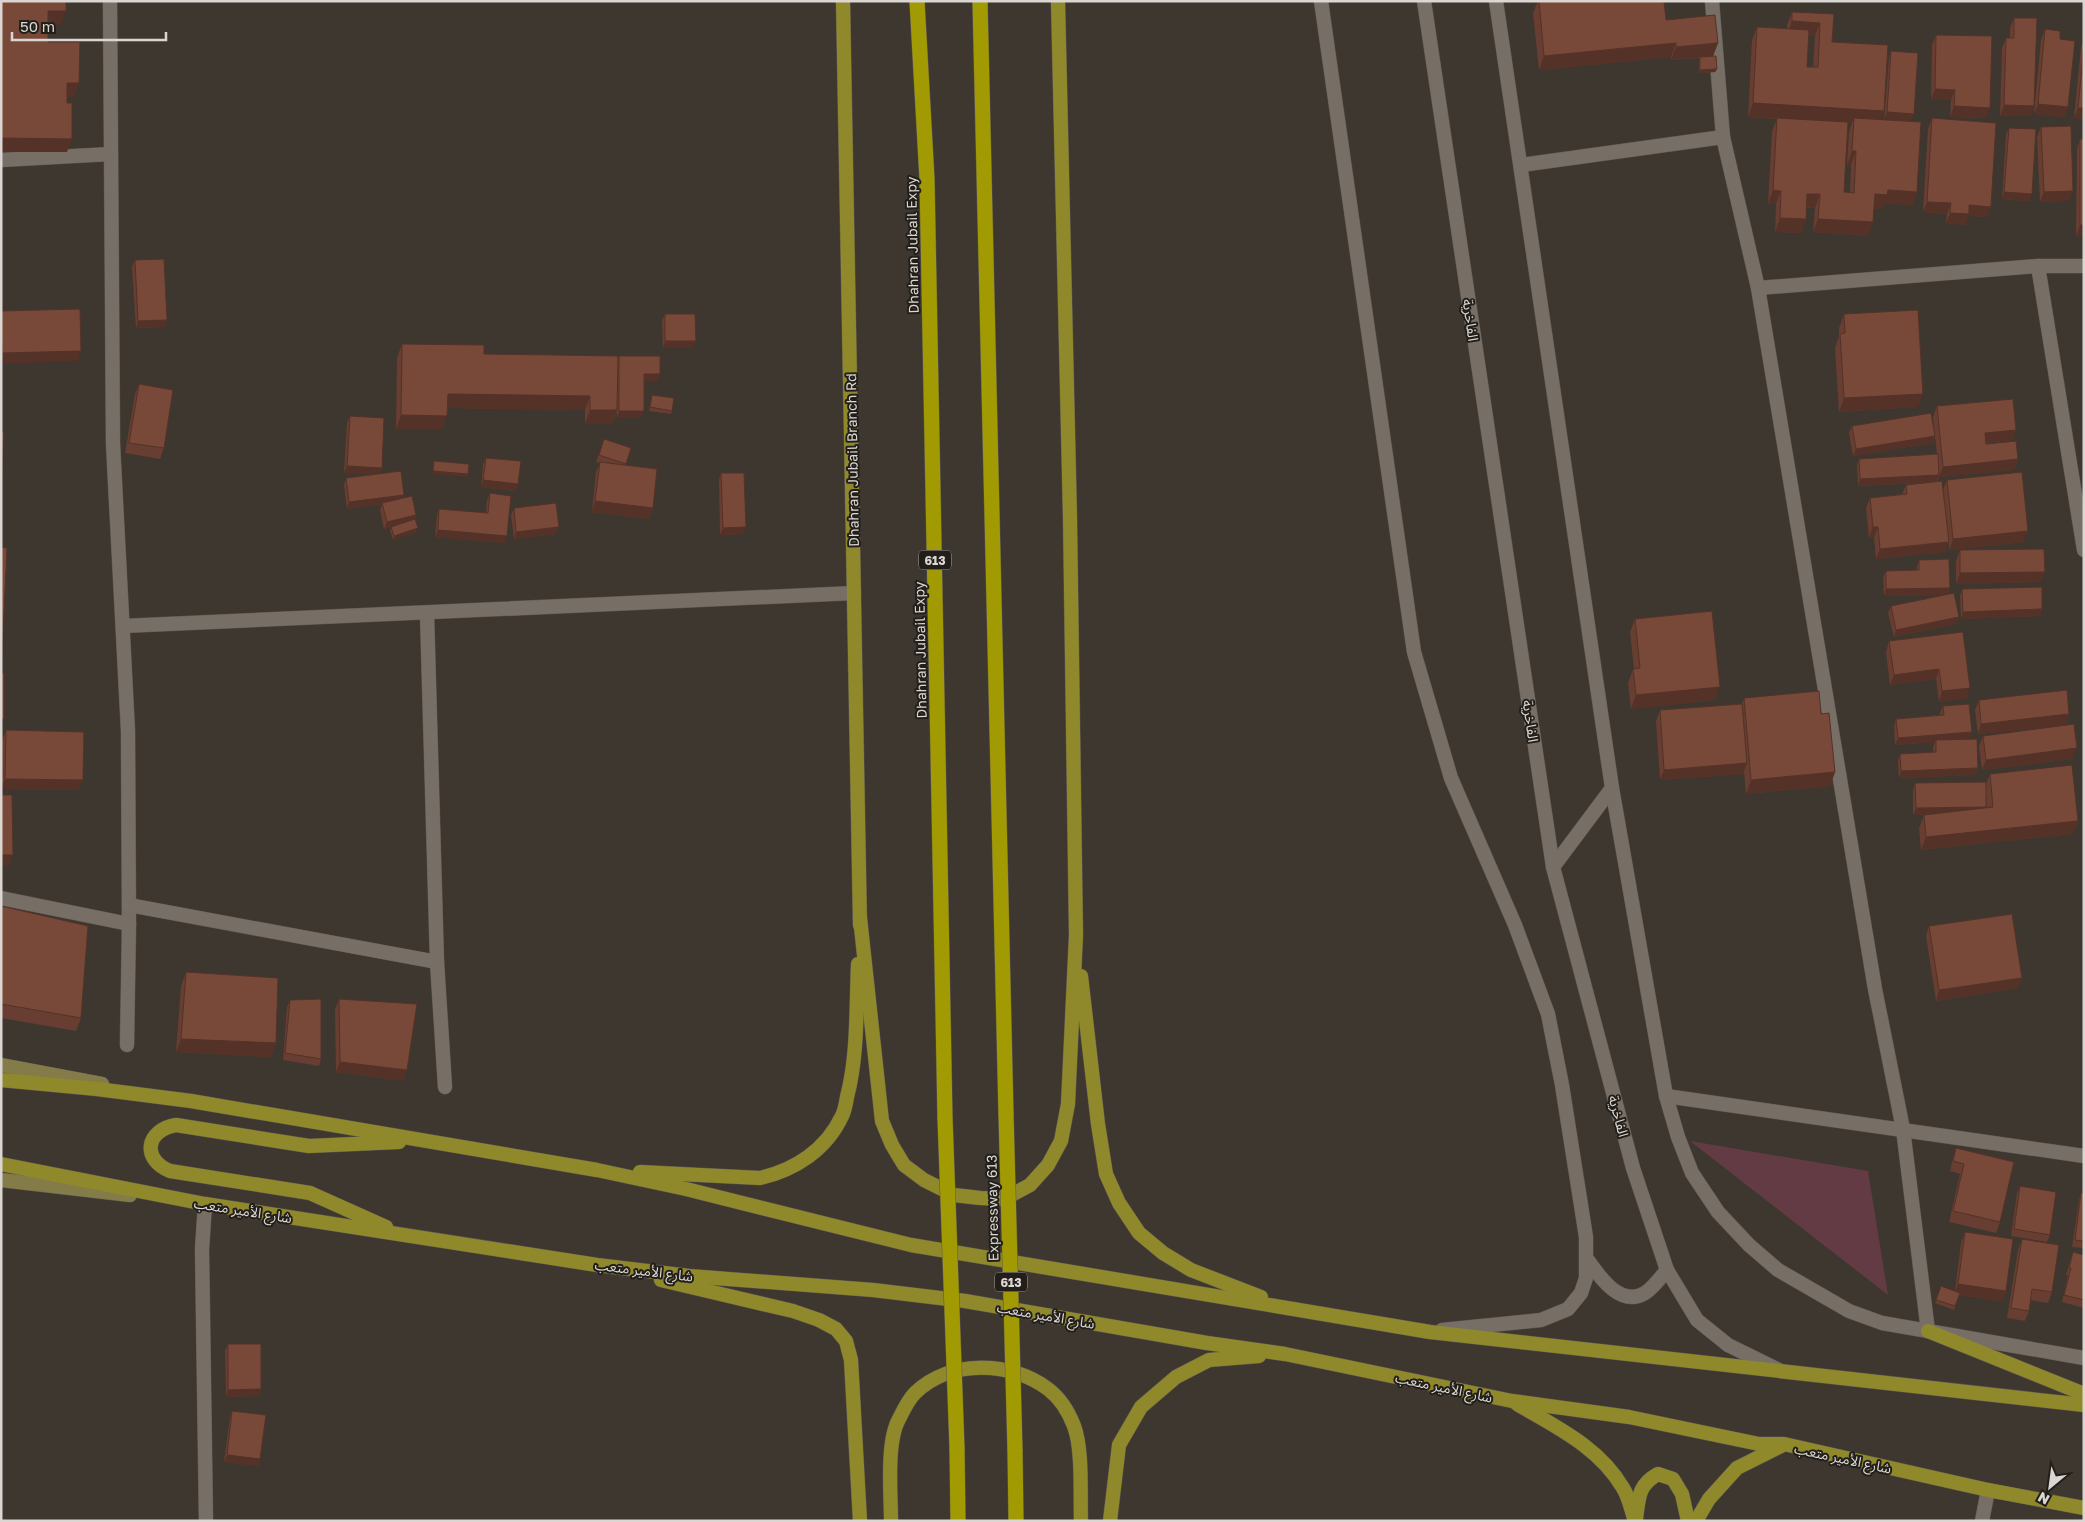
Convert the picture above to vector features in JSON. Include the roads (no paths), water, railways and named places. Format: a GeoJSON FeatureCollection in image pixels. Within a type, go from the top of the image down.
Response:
{"type":"FeatureCollection","features":[{"type":"Feature","properties":{"kind":"highway","name":"Dhahran Jubail Expy"},"geometry":{"type":"LineString","coordinates":[[918,1],[927,179],[946,1118],[958,1521]]}},
{"type":"Feature","properties":{"kind":"highway","name":"Expressway 613"},"geometry":{"type":"LineString","coordinates":[[980,1],[1016,1521]]}},
{"type":"Feature","properties":{"kind":"main road","name":"Dhahran Jubail Branch Rd"},"geometry":{"type":"LineString","coordinates":[[843,1],[860,918]]}},
{"type":"Feature","properties":{"kind":"main road"},"geometry":{"type":"LineString","coordinates":[[860,918],[882,1121],[892,1145],[904,1165],[924,1180],[954,1194],[1004,1199],[1030,1185],[1048,1165],[1061,1141],[1068,1104],[1076,935],[1070,518],[1058,1]]}},
{"type":"Feature","properties":{"kind":"main road"},"geometry":{"type":"LineString","coordinates":[[597,1170],[760,1178],[795,1167],[817,1150],[843,1116],[854,1073],[860,918]]}},
{"type":"Feature","properties":{"kind":"main road"},"geometry":{"type":"LineString","coordinates":[[1076,935],[1098,1124],[1106,1174],[1119,1203],[1139,1233],[1163,1254],[1191,1270],[1286,1307]]}},
{"type":"Feature","properties":{"kind":"main road"},"geometry":{"type":"LineString","coordinates":[[1,1065],[192,1101],[597,1170],[696,1192],[911,1245],[1430,1332],[2084,1405]]}},
{"type":"Feature","properties":{"kind":"main road"},"geometry":{"type":"LineString","coordinates":[[1,1080],[97,1089],[192,1101]]}},
{"type":"Feature","properties":{"kind":"main road"},"geometry":{"type":"LineString","coordinates":[[402,1235],[310,1193],[170,1171],[161,1167],[154,1160],[150,1146],[159,1130],[176,1124],[309,1146],[428,1141]]}},
{"type":"Feature","properties":{"kind":"main road","name":"شارع الأمير متعب"},"geometry":{"type":"LineString","coordinates":[[1,1164],[190,1202],[597,1265],[689,1276],[873,1290],[956,1300],[1285,1354],[1512,1401],[1630,1417],[1759,1444],[1784,1444],[1988,1490],[2084,1508]]}},
{"type":"Feature","properties":{"kind":"main road"},"geometry":{"type":"LineString","coordinates":[[1,1180],[190,1202]]}},
{"type":"Feature","properties":{"kind":"main road"},"geometry":{"type":"LineString","coordinates":[[597,1265],[794,1311],[819,1320],[836,1329],[846,1341],[851,1360],[860,1521]]}},
{"type":"Feature","properties":{"kind":"main road"},"geometry":{"type":"LineString","coordinates":[[1928,1331],[2084,1394]]}},
{"type":"Feature","properties":{"kind":"main road"},"geometry":{"type":"LineString","coordinates":[[1110,1521],[1119,1445],[1141,1407],[1176,1377],[1209,1360],[1285,1354]]}},
{"type":"Feature","properties":{"kind":"main road"},"geometry":{"type":"LineString","coordinates":[[891,1521],[891,1452],[897,1421],[914,1394],[931,1381],[960,1369],[980,1368],[1001,1370],[1029,1377],[1050,1390],[1066,1408],[1075,1428],[1079,1449],[1082,1521]]}},
{"type":"Feature","properties":{"kind":"main road"},"geometry":{"type":"LineString","coordinates":[[1512,1401],[1577,1440],[1601,1460],[1624,1488],[1636,1521]]}},
{"type":"Feature","properties":{"kind":"main road"},"geometry":{"type":"LineString","coordinates":[[1696,1521],[1709,1499],[1737,1468],[1784,1444]]}},
{"type":"Feature","properties":{"kind":"main road"},"geometry":{"type":"LineString","coordinates":[[1636,1521],[1638,1499],[1646,1480],[1658,1474],[1673,1479],[1682,1494],[1688,1521]]}},
{"type":"Feature","properties":{"kind":"street"},"geometry":{"type":"LineString","coordinates":[[110,1],[113,444],[128,731],[129,924],[127,1045]]}},
{"type":"Feature","properties":{"kind":"street"},"geometry":{"type":"LineString","coordinates":[[1321,1],[1414,652],[1451,778],[1515,925],[1548,1014],[1562,1085],[1586,1237],[1586,1278],[1581,1293],[1568,1310],[1540,1320],[1430,1332]]}},
{"type":"Feature","properties":{"kind":"street","name":"الفاخرية"},"geometry":{"type":"LineString","coordinates":[[1424,1],[1553,867],[1633,1168],[1667,1270],[1697,1320],[1728,1345],[1784,1373]]}},
{"type":"Feature","properties":{"kind":"street"},"geometry":{"type":"LineString","coordinates":[[1496,1],[1612,788],[1666,1096],[1678,1137],[1692,1173],[1718,1212],[1749,1245],[1778,1270],[1850,1311],[1882,1323],[2084,1358]]}},
{"type":"Feature","properties":{"kind":"street"},"geometry":{"type":"LineString","coordinates":[[1712,1],[1723,136],[1758,288],[1874,989],[1903,1129],[1928,1331]]}},
{"type":"Feature","properties":{"kind":"street"},"geometry":{"type":"LineString","coordinates":[[1521,165],[1723,136]]}},
{"type":"Feature","properties":{"kind":"street"},"geometry":{"type":"LineString","coordinates":[[1,160],[111,154]]}},
{"type":"Feature","properties":{"kind":"street"},"geometry":{"type":"LineString","coordinates":[[1758,288],[2038,266],[2084,266]]}},
{"type":"Feature","properties":{"kind":"street"},"geometry":{"type":"LineString","coordinates":[[2038,266],[2080,503],[2084,550]]}},
{"type":"Feature","properties":{"kind":"street"},"geometry":{"type":"LineString","coordinates":[[122,626],[427,614],[854,592]]}},
{"type":"Feature","properties":{"kind":"street"},"geometry":{"type":"LineString","coordinates":[[427,614],[437,962],[445,1087]]}},
{"type":"Feature","properties":{"kind":"street"},"geometry":{"type":"LineString","coordinates":[[1553,867],[1612,788]]}},
{"type":"Feature","properties":{"kind":"street"},"geometry":{"type":"LineString","coordinates":[[1,898],[129,924]]}},
{"type":"Feature","properties":{"kind":"street"},"geometry":{"type":"LineString","coordinates":[[129,905],[437,962]]}},
{"type":"Feature","properties":{"kind":"street"},"geometry":{"type":"LineString","coordinates":[[1666,1096],[2084,1156]]}},
{"type":"Feature","properties":{"kind":"street"},"geometry":{"type":"LineString","coordinates":[[205,1204],[202,1249],[206,1521]]}},
{"type":"Feature","properties":{"kind":"street"},"geometry":{"type":"LineString","coordinates":[[1587,1259],[1607,1286],[1622,1294],[1636,1296],[1646,1293],[1667,1270]]}},
{"type":"Feature","properties":{"kind":"street"},"geometry":{"type":"LineString","coordinates":[[1982,1521],[1988,1490]]}}]}
